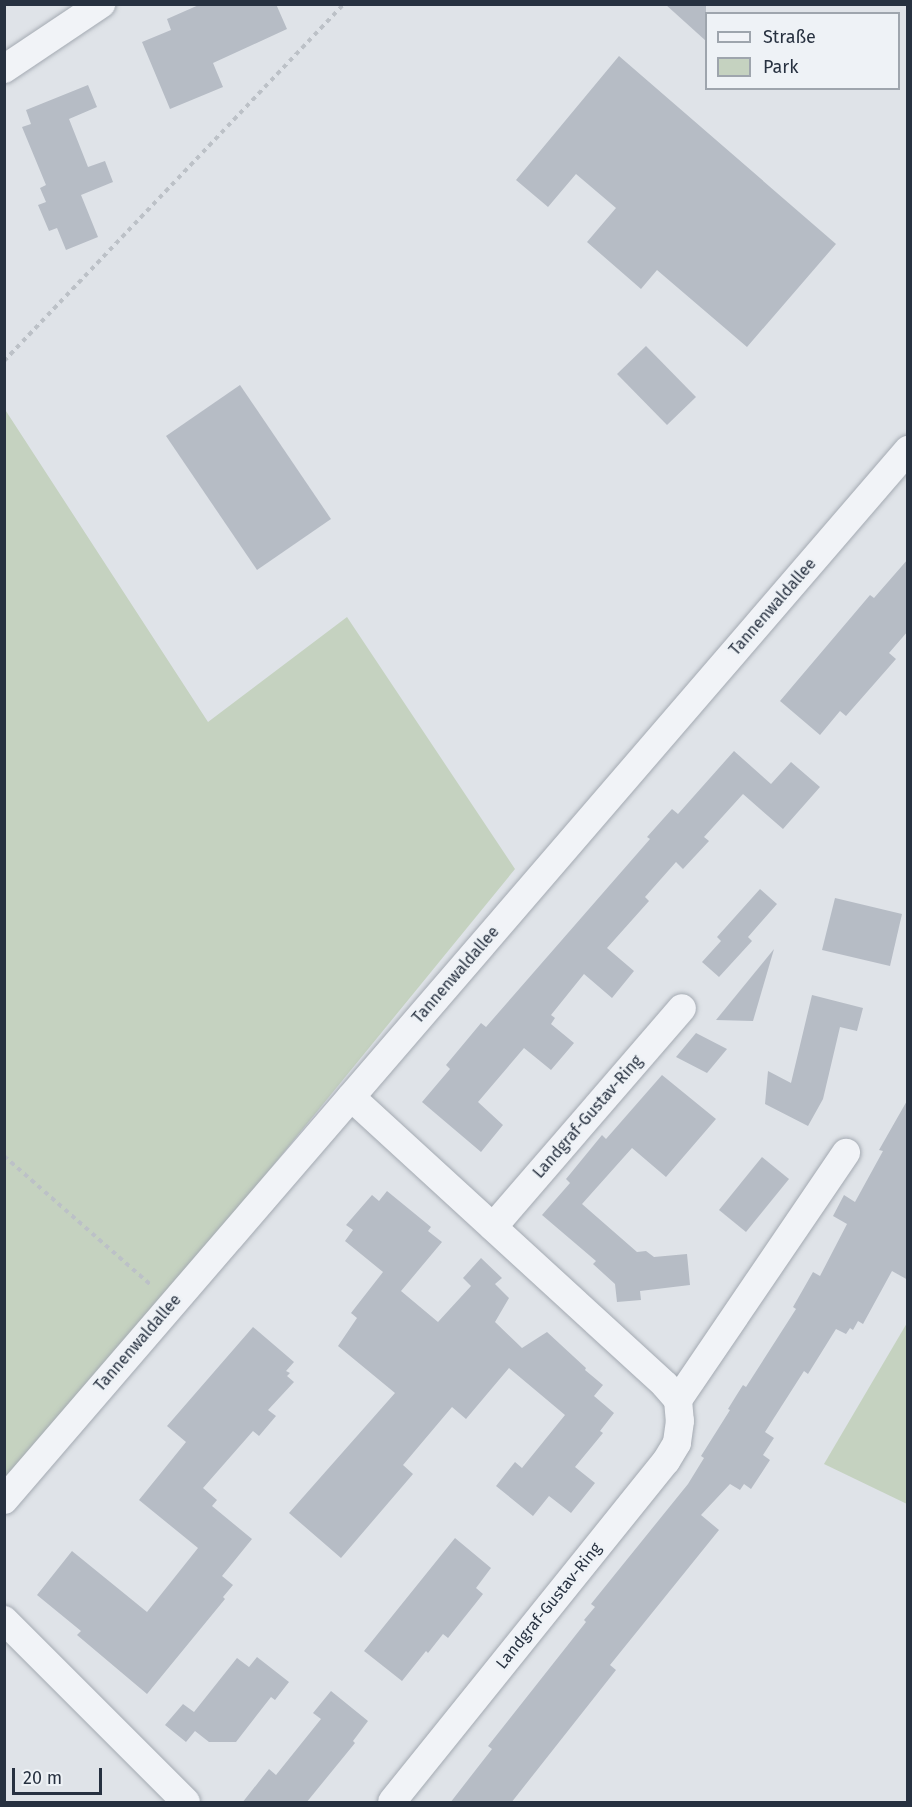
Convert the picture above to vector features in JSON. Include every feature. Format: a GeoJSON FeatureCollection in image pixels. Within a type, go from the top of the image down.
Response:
{"type":"FeatureCollection","features":[{"type":"Feature","properties":{"kind":"street"},"geometry":{"type":"LineString","coordinates":[[4,69],[101,4]]}},
{"type":"Feature","properties":{"kind":"street","name":"Tannenwaldallee"},"geometry":{"type":"LineString","coordinates":[[4,1500],[908,450]]}},
{"type":"Feature","properties":{"kind":"street","name":"Landgraf-Gustav-Ring"},"geometry":{"type":"LineString","coordinates":[[493,1227],[682,1008]]}},
{"type":"Feature","properties":{"kind":"street"},"geometry":{"type":"LineString","coordinates":[[351,1097],[665,1384],[678,1400],[846,1153]]}},
{"type":"Feature","properties":{"kind":"street","name":"Landgraf-Gustav-Ring"},"geometry":{"type":"LineString","coordinates":[[392,1803],[666,1461],[677,1443],[680,1421],[678,1400]]}},
{"type":"Feature","properties":{"kind":"street"},"geometry":{"type":"LineString","coordinates":[[4,1620],[186,1803]]}},
{"type":"Feature","properties":{"kind":"path"},"geometry":{"type":"LineString","coordinates":[[4,361],[344,4]]}},
{"type":"Feature","properties":{"kind":"path"},"geometry":{"type":"LineString","coordinates":[[4,1156],[172,1304]]}},
{"type":"Feature","properties":{"kind":"green space"},"geometry":{"type":"Polygon","coordinates":[[[4,408],[208,722],[347,617],[515,869],[5,1494],[4,408]]]}},
{"type":"Feature","properties":{"kind":"green space"},"geometry":{"type":"Polygon","coordinates":[[[907,1323],[907,1504],[824,1464],[907,1323]]]}},
{"type":"Feature","properties":{"kind":"building"},"geometry":{"type":"Polygon","coordinates":[[[201,4],[276,4],[287,29],[213,63],[223,87],[170,109],[142,42],[171,30],[167,19],[201,4]]]}},
{"type":"Feature","properties":{"kind":"building"},"geometry":{"type":"Polygon","coordinates":[[[665,4],[706,4],[705,40],[665,4]]]}},
{"type":"Feature","properties":{"kind":"building"},"geometry":{"type":"Polygon","coordinates":[[[619,56],[836,244],[747,347],[657,270],[641,289],[587,242],[616,208],[576,174],[548,207],[516,180],[619,56]]]}},
{"type":"Feature","properties":{"kind":"building"},"geometry":{"type":"Polygon","coordinates":[[[88,85],[97,107],[69,119],[88,167],[105,161],[113,182],[81,195],[98,237],[66,250],[57,228],[49,231],[38,205],[46,202],[40,188],[46,185],[22,127],[31,124],[26,110],[88,85]]]}},
{"type":"Feature","properties":{"kind":"building"},"geometry":{"type":"Polygon","coordinates":[[[646,346],[696,397],[667,425],[617,374],[646,346]]]}},
{"type":"Feature","properties":{"kind":"building"},"geometry":{"type":"Polygon","coordinates":[[[240,385],[331,519],[257,570],[166,436],[240,385]]]}},
{"type":"Feature","properties":{"kind":"building"},"geometry":{"type":"Polygon","coordinates":[[[908,559],[908,631],[889,653],[896,659],[846,716],[840,711],[820,735],[780,701],[870,595],[874,598],[908,559]]]}},
{"type":"Feature","properties":{"kind":"building"},"geometry":{"type":"Polygon","coordinates":[[[734,751],[771,784],[791,762],[820,787],[783,829],[743,794],[704,837],[709,841],[683,869],[676,862],[645,897],[649,901],[607,948],[634,971],[612,998],[584,974],[551,1015],[555,1018],[551,1024],[574,1043],[551,1070],[524,1048],[478,1102],[503,1125],[481,1152],[422,1102],[450,1069],[446,1065],[481,1023],[486,1027],[650,839],[647,837],[672,809],[678,814],[734,751]]]}},
{"type":"Feature","properties":{"kind":"building"},"geometry":{"type":"Polygon","coordinates":[[[760,889],[777,904],[748,937],[752,941],[719,977],[702,962],[721,941],[717,937],[760,889]]]}},
{"type":"Feature","properties":{"kind":"building"},"geometry":{"type":"Polygon","coordinates":[[[835,898],[902,914],[890,966],[822,950],[835,898]]]}},
{"type":"Feature","properties":{"kind":"building"},"geometry":{"type":"Polygon","coordinates":[[[774,949],[753,1021],[716,1020],[774,949]]]}},
{"type":"Feature","properties":{"kind":"building"},"geometry":{"type":"Polygon","coordinates":[[[812,995],[863,1008],[857,1031],[840,1027],[823,1099],[808,1126],[765,1104],[768,1071],[791,1083],[812,995]]]}},
{"type":"Feature","properties":{"kind":"building"},"geometry":{"type":"Polygon","coordinates":[[[696,1033],[727,1049],[707,1073],[676,1057],[696,1033]]]}},
{"type":"Feature","properties":{"kind":"building"},"geometry":{"type":"Polygon","coordinates":[[[662,1075],[716,1119],[666,1177],[632,1148],[582,1204],[637,1252],[646,1251],[654,1257],[687,1254],[690,1285],[640,1291],[641,1300],[617,1302],[615,1284],[593,1264],[596,1261],[542,1215],[570,1183],[566,1179],[602,1135],[606,1139],[662,1075]]]}},
{"type":"Feature","properties":{"kind":"building"},"geometry":{"type":"Polygon","coordinates":[[[908,1099],[908,1280],[892,1271],[863,1324],[858,1321],[853,1330],[850,1328],[846,1334],[836,1329],[808,1374],[804,1371],[765,1432],[774,1438],[763,1455],[770,1460],[751,1489],[744,1484],[740,1490],[730,1484],[701,1515],[719,1530],[610,1665],[616,1670],[511,1803],[450,1803],[492,1749],[488,1746],[586,1622],[584,1620],[595,1607],[591,1604],[688,1484],[704,1458],[701,1456],[730,1410],[728,1409],[736,1396],[743,1385],[746,1387],[796,1309],[793,1307],[813,1272],[820,1276],[847,1224],[833,1216],[844,1195],[855,1202],[883,1151],[879,1150],[908,1099]]]}},
{"type":"Feature","properties":{"kind":"building"},"geometry":{"type":"Polygon","coordinates":[[[762,1157],[789,1179],[746,1232],[719,1210],[762,1157]]]}},
{"type":"Feature","properties":{"kind":"building"},"geometry":{"type":"Polygon","coordinates":[[[387,1191],[431,1227],[428,1231],[442,1242],[401,1291],[438,1322],[471,1286],[463,1278],[481,1258],[502,1278],[495,1284],[509,1298],[495,1322],[522,1348],[547,1332],[603,1385],[594,1396],[614,1413],[600,1431],[603,1433],[575,1467],[595,1483],[571,1513],[549,1496],[533,1516],[496,1486],[515,1462],[522,1468],[565,1415],[509,1368],[466,1419],[452,1407],[403,1465],[413,1474],[341,1558],[289,1513],[395,1393],[338,1346],[357,1318],[351,1313],[383,1272],[345,1241],[353,1230],[346,1225],[372,1195],[379,1201],[387,1191]]]}},
{"type":"Feature","properties":{"kind":"building"},"geometry":{"type":"Polygon","coordinates":[[[253,1327],[294,1362],[286,1371],[290,1373],[287,1376],[294,1382],[268,1410],[276,1416],[259,1436],[253,1431],[203,1488],[217,1500],[212,1506],[252,1539],[222,1576],[233,1585],[223,1597],[225,1599],[147,1694],[77,1635],[81,1631],[37,1595],[72,1551],[147,1612],[198,1548],[139,1500],[186,1442],[167,1426],[253,1327]]]}},
{"type":"Feature","properties":{"kind":"building"},"geometry":{"type":"Polygon","coordinates":[[[455,1538],[491,1568],[476,1588],[483,1594],[448,1638],[443,1634],[402,1681],[364,1651],[455,1538]]]}},
{"type":"Feature","properties":{"kind":"building"},"geometry":{"type":"Polygon","coordinates":[[[257,1657],[289,1682],[275,1700],[271,1697],[236,1742],[209,1742],[195,1731],[186,1742],[165,1725],[183,1704],[194,1712],[237,1658],[249,1667],[257,1657]]]}},
{"type":"Feature","properties":{"kind":"building"},"geometry":{"type":"Polygon","coordinates":[[[331,1691],[368,1721],[353,1741],[355,1743],[306,1803],[242,1803],[269,1769],[276,1775],[321,1719],[313,1713],[331,1691]]]}}]}
